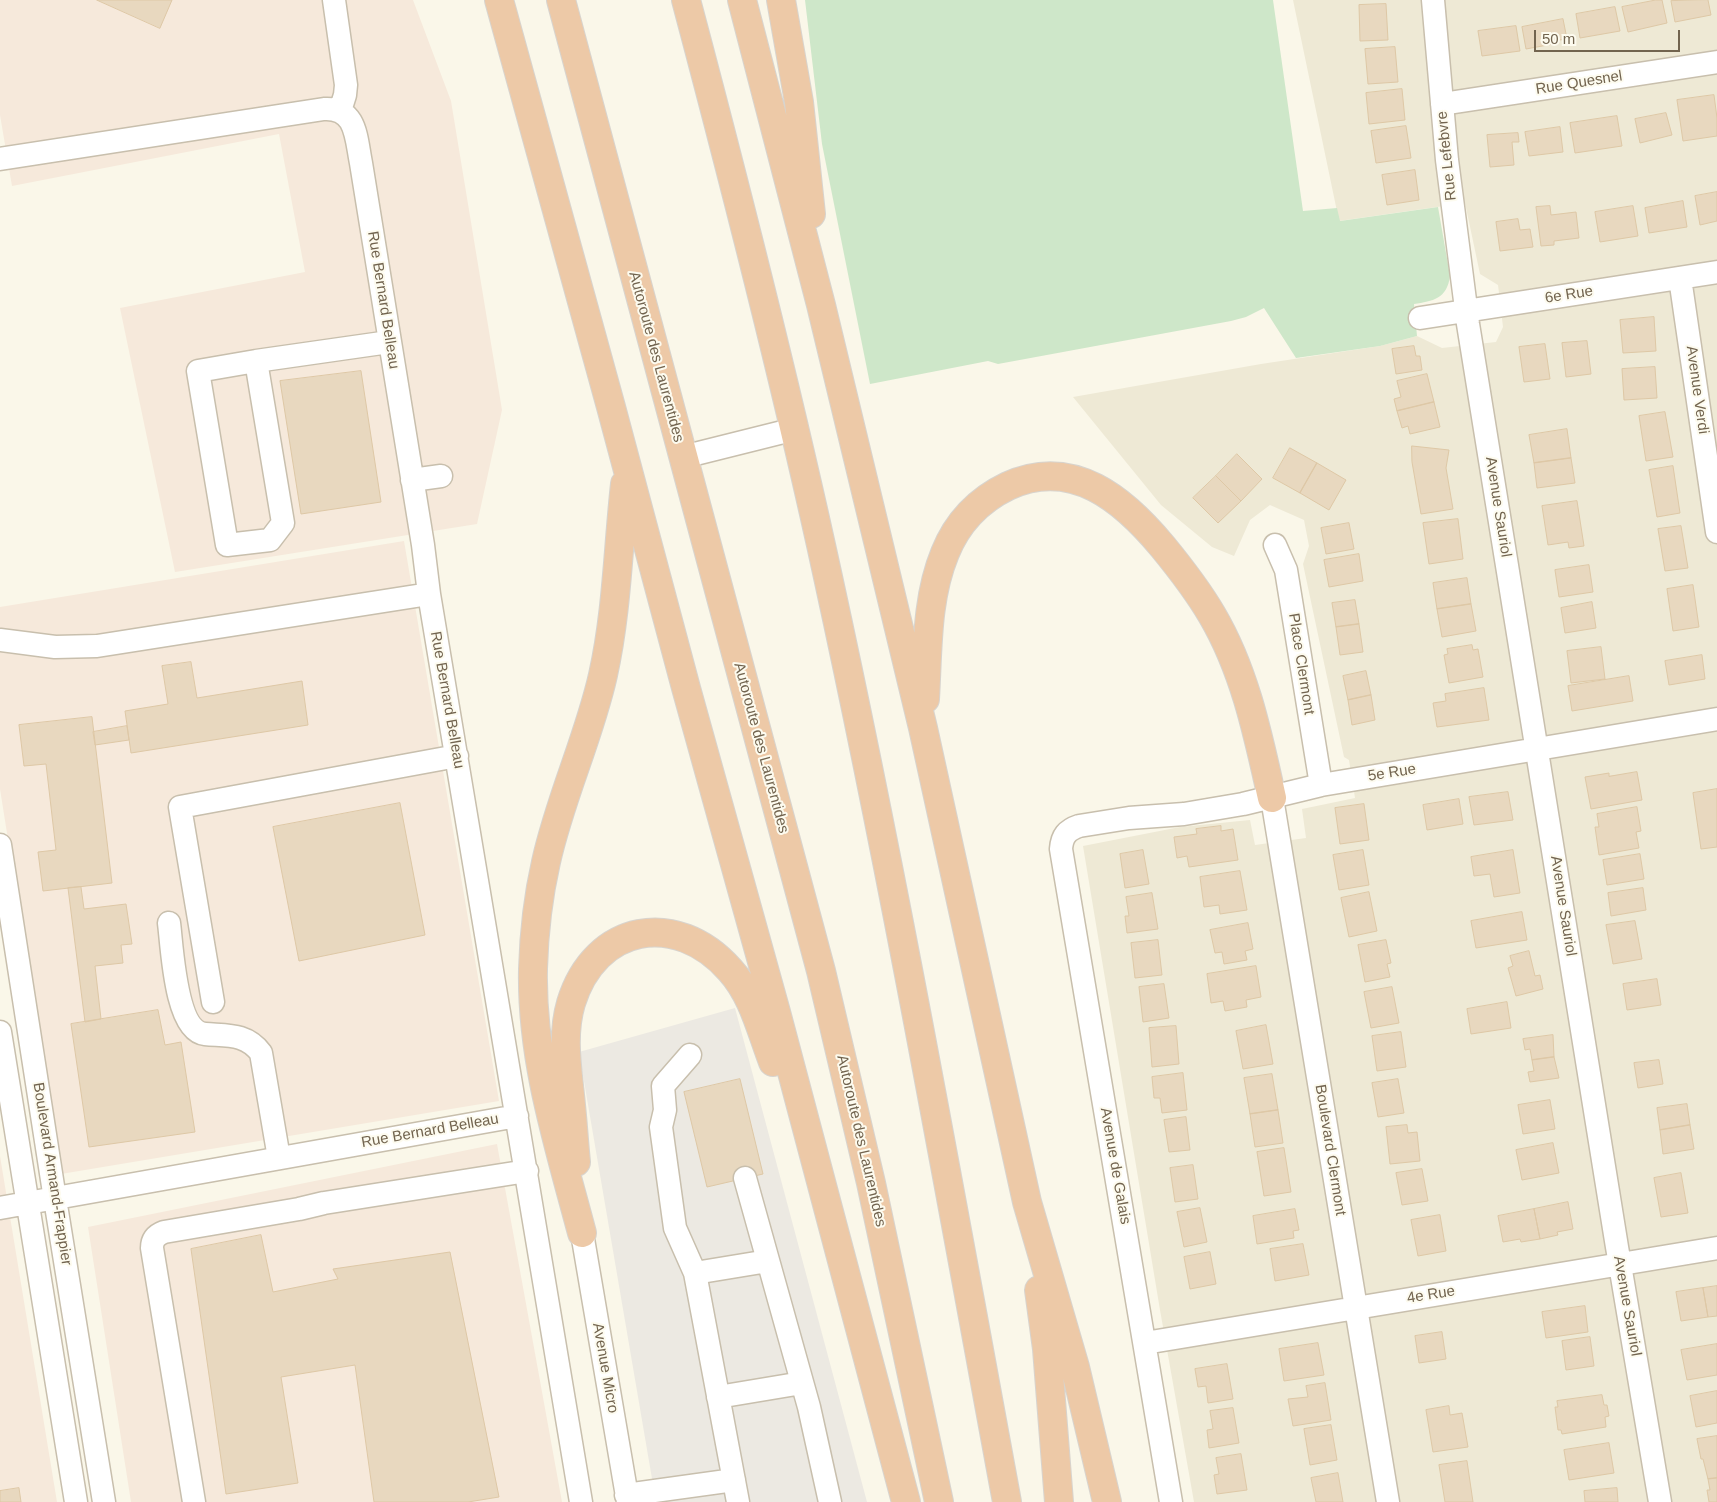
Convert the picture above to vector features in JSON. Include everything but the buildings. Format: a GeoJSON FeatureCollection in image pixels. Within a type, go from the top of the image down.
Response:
{"type":"FeatureCollection","features":[{"type":"Feature","properties":{"kind":"highway"},"geometry":{"type":"LineString","coordinates":[[499,0],[686,688],[779,1021],[906,1502]]}},
{"type":"Feature","properties":{"kind":"highway","name":"Autoroute des Laurentides"},"geometry":{"type":"LineString","coordinates":[[561,0],[845,1068],[939,1502]]}},
{"type":"Feature","properties":{"kind":"highway"},"geometry":{"type":"LineString","coordinates":[[686,0],[742,211],[828,575],[886,854],[1007,1502]]}},
{"type":"Feature","properties":{"kind":"highway"},"geometry":{"type":"LineString","coordinates":[[742,0],[821,305],[923,728],[1027,1202],[1070,1350],[1107,1502]]}},
{"type":"Feature","properties":{"kind":"highway"},"geometry":{"type":"LineString","coordinates":[[781,0],[800,102],[821,305]]}},
{"type":"Feature","properties":{"kind":"highway"},"geometry":{"type":"LineString","coordinates":[[582,1233],[548,1108],[541,1067],[534,1000],[534,948],[538,905],[546,862],[598,694],[607,655],[614,608],[618,546],[627,466]]}},
{"type":"Feature","properties":{"kind":"highway"},"geometry":{"type":"LineString","coordinates":[[923,728],[931,600],[942,561],[954,535],[978,505],[1012,484],[1043,477],[1074,479],[1106,492],[1134,515],[1175,562],[1207,607],[1227,644],[1240,676],[1251,712],[1272,798]]}},
{"type":"Feature","properties":{"kind":"highway"},"geometry":{"type":"LineString","coordinates":[[582,1233],[566,1067],[566,1035],[570,1010],[581,980],[591,964],[602,953],[620,941],[635,935],[652,932],[675,934],[699,943],[720,958],[739,981],[758,1021],[826,1201]]}},
{"type":"Feature","properties":{"kind":"highway"},"geometry":{"type":"LineString","coordinates":[[1027,1202],[1047,1349],[1059,1502]]}},
{"type":"Feature","properties":{"kind":"street"},"geometry":{"type":"LineString","coordinates":[[0,159],[324,109],[340,111],[346,84],[334,0]]}},
{"type":"Feature","properties":{"kind":"street","name":"Rue Lefebvre"},"geometry":{"type":"LineString","coordinates":[[1433,0],[1442,104],[1466,310]]}},
{"type":"Feature","properties":{"kind":"street","name":"Rue Quesnel"},"geometry":{"type":"LineString","coordinates":[[1442,104],[1717,62]]}},
{"type":"Feature","properties":{"kind":"street","name":"Rue Bernard Belleau"},"geometry":{"type":"LineString","coordinates":[[0,1208],[517,1116],[429,594],[423,545],[355,130],[347,115],[340,111]]}},
{"type":"Feature","properties":{"kind":"street","name":"6e Rue"},"geometry":{"type":"LineString","coordinates":[[1420,318],[1717,272]]}},
{"type":"Feature","properties":{"kind":"street","name":"Avenue Verdi"},"geometry":{"type":"LineString","coordinates":[[1680,278],[1717,532]]}},
{"type":"Feature","properties":{"kind":"street","name":"Avenue Sauriol"},"geometry":{"type":"LineString","coordinates":[[1466,310],[1660,1502]]}},
{"type":"Feature","properties":{"kind":"street"},"geometry":{"type":"LineString","coordinates":[[256,361],[283,522],[270,540],[227,544],[198,371],[256,361],[389,342]]}},
{"type":"Feature","properties":{"kind":"street"},"geometry":{"type":"LineString","coordinates":[[683,457],[794,429]]}},
{"type":"Feature","properties":{"kind":"street"},"geometry":{"type":"LineString","coordinates":[[412,480],[441,476]]}},
{"type":"Feature","properties":{"kind":"street","name":"Place Clermont"},"geometry":{"type":"LineString","coordinates":[[1274,545],[1286,570],[1321,785]]}},
{"type":"Feature","properties":{"kind":"street"},"geometry":{"type":"LineString","coordinates":[[0,640],[55,647],[97,646],[429,594]]}},
{"type":"Feature","properties":{"kind":"street","name":"5e Rue"},"geometry":{"type":"LineString","coordinates":[[1068,831],[1080,826],[1129,818],[1184,814],[1272,798],[1299,789],[1321,785],[1717,719]]}},
{"type":"Feature","properties":{"kind":"street"},"geometry":{"type":"LineString","coordinates":[[213,1002],[180,807],[457,756]]}},
{"type":"Feature","properties":{"kind":"street","name":"Boulevard Clermont"},"geometry":{"type":"LineString","coordinates":[[1272,798],[1388,1502]]}},
{"type":"Feature","properties":{"kind":"street","name":"Avenue de Galais"},"geometry":{"type":"LineString","coordinates":[[1068,831],[1064,837],[1061,849],[1171,1502]]}},
{"type":"Feature","properties":{"kind":"street","name":"Boulevard Armand-Frappier"},"geometry":{"type":"LineString","coordinates":[[0,846],[104,1502]]}},
{"type":"Feature","properties":{"kind":"street"},"geometry":{"type":"LineString","coordinates":[[169,923],[171,952],[180,1001],[193,1026],[201,1034],[222,1034],[236,1037],[252,1044],[261,1053],[279,1158]]}},
{"type":"Feature","properties":{"kind":"street","name":"Boulevard Armand-Frappier"},"geometry":{"type":"LineString","coordinates":[[0,1032],[76,1502]]}},
{"type":"Feature","properties":{"kind":"street"},"geometry":{"type":"LineString","coordinates":[[690,1055],[663,1086],[665,1110],[661,1127],[675,1228],[696,1272],[738,1502]]}},
{"type":"Feature","properties":{"kind":"street"},"geometry":{"type":"LineString","coordinates":[[517,1116],[581,1502]]}},
{"type":"Feature","properties":{"kind":"street"},"geometry":{"type":"LineString","coordinates":[[194,1502],[155,1268],[152,1245],[157,1236],[164,1232],[324,1203],[527,1171]]}},
{"type":"Feature","properties":{"kind":"street"},"geometry":{"type":"LineString","coordinates":[[745,1178],[802,1384],[830,1502]]}},
{"type":"Feature","properties":{"kind":"street","name":"Avenue Micro"},"geometry":{"type":"LineString","coordinates":[[582,1233],[627,1499]]}},
{"type":"Feature","properties":{"kind":"street","name":"4e Rue"},"geometry":{"type":"LineString","coordinates":[[1145,1343],[1717,1248]]}},
{"type":"Feature","properties":{"kind":"street"},"geometry":{"type":"LineString","coordinates":[[696,1272],[768,1261]]}},
{"type":"Feature","properties":{"kind":"street"},"geometry":{"type":"LineString","coordinates":[[718,1397],[802,1384]]}},
{"type":"Feature","properties":{"kind":"street"},"geometry":{"type":"LineString","coordinates":[[627,1499],[734,1480]]}},
{"type":"Feature","properties":{"kind":"shaded area"},"geometry":{"type":"Polygon","coordinates":[[[0,0],[413,0],[451,101],[502,410],[477,524],[175,572],[120,308],[305,272],[279,134],[12,186],[0,115],[0,0]]]}},
{"type":"Feature","properties":{"kind":"shaded area"},"geometry":{"type":"Polygon","coordinates":[[[1293,0],[1717,0],[1717,1502],[1194,1502],[1083,846],[1180,827],[1250,820],[1255,845],[1306,838],[1302,809],[1355,798],[1349,760],[1344,757],[1303,564],[1309,546],[1304,520],[1270,505],[1250,520],[1234,556],[1212,547],[1161,505],[1073,397],[1261,364],[1380,346],[1417,336],[1442,348],[1496,342],[1503,327],[1498,285],[1480,274],[1465,203],[1339,221],[1293,0]]]}},
{"type":"Feature","properties":{"kind":"shaded area"},"geometry":{"type":"Polygon","coordinates":[[[404,541],[499,1101],[61,1174],[0,789],[0,607],[404,541]]]}},
{"type":"Feature","properties":{"kind":"shaded area"},"geometry":{"type":"Polygon","coordinates":[[[735,1008],[867,1502],[656,1502],[579,1052],[735,1008]]]}},
{"type":"Feature","properties":{"kind":"shaded area"},"geometry":{"type":"Polygon","coordinates":[[[497,1144],[562,1502],[131,1502],[88,1227],[497,1144]]]}},
{"type":"Feature","properties":{"kind":"shaded area"},"geometry":{"type":"Polygon","coordinates":[[[0,1156],[57,1502],[0,1502],[0,1156]]]}},
{"type":"Feature","properties":{"kind":"green space"},"geometry":{"type":"Polygon","coordinates":[[[805,0],[1273,0],[1303,211],[1337,208],[1340,221],[1438,207],[1450,276],[1446,290],[1438,298],[1414,304],[1417,336],[1380,346],[1296,358],[1264,308],[1246,317],[1231,321],[998,364],[988,361],[870,384],[822,144],[805,0]]]}}]}
